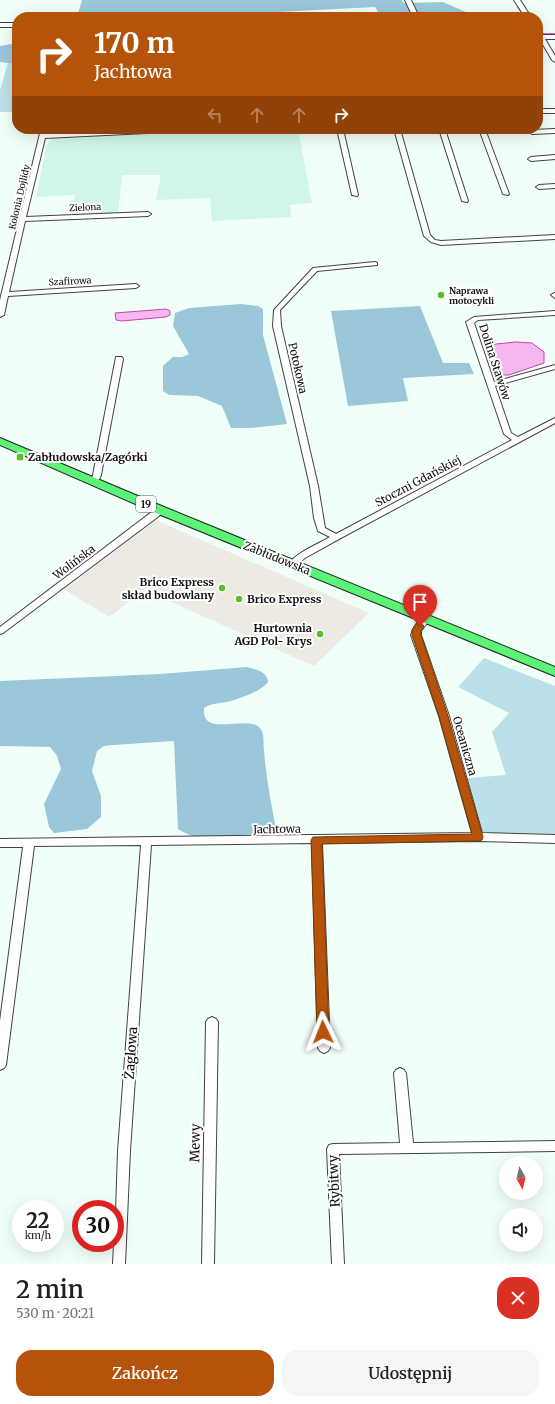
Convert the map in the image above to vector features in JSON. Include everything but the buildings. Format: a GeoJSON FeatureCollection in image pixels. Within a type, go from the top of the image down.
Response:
{"type":"FeatureCollection","features":[{"type":"Feature","properties":{"kind":"highway","name":"Zabłudowska"},"geometry":{"type":"LineString","coordinates":[[0,441],[160,510],[555,672]]}},
{"type":"Feature","properties":{"kind":"street"},"geometry":{"type":"LineString","coordinates":[[408,0],[414,12]]}},
{"type":"Feature","properties":{"kind":"street"},"geometry":{"type":"LineString","coordinates":[[517,0],[525,12]]}},
{"type":"Feature","properties":{"kind":"street"},"geometry":{"type":"LineString","coordinates":[[0,25],[12,25]]}},
{"type":"Feature","properties":{"kind":"street"},"geometry":{"type":"LineString","coordinates":[[543,35],[555,37]]}},
{"type":"Feature","properties":{"kind":"street"},"geometry":{"type":"LineString","coordinates":[[543,40],[555,60]]}},
{"type":"Feature","properties":{"kind":"street"},"geometry":{"type":"LineString","coordinates":[[543,111],[555,110]]}},
{"type":"Feature","properties":{"kind":"street"},"geometry":{"type":"LineString","coordinates":[[543,132],[555,131]]}},
{"type":"Feature","properties":{"kind":"street"},"geometry":{"type":"LineString","coordinates":[[43,136],[79,134]]}},
{"type":"Feature","properties":{"kind":"street"},"geometry":{"type":"LineString","coordinates":[[341,134],[355,195]]}},
{"type":"Feature","properties":{"kind":"street"},"geometry":{"type":"LineString","coordinates":[[398,134],[427,236],[433,241],[441,243],[555,237]]}},
{"type":"Feature","properties":{"kind":"street"},"geometry":{"type":"LineString","coordinates":[[444,134],[465,201]]}},
{"type":"Feature","properties":{"kind":"street"},"geometry":{"type":"LineString","coordinates":[[484,134],[506,194]]}},
{"type":"Feature","properties":{"kind":"street","name":"Kolonia Dojlidy"},"geometry":{"type":"LineString","coordinates":[[0,315],[43,136]]}},
{"type":"Feature","properties":{"kind":"street"},"geometry":{"type":"LineString","coordinates":[[531,159],[555,157]]}},
{"type":"Feature","properties":{"kind":"street"},"geometry":{"type":"LineString","coordinates":[[539,187],[555,186]]}},
{"type":"Feature","properties":{"kind":"street","name":"Zielona"},"geometry":{"type":"LineString","coordinates":[[23,220],[148,214]]}},
{"type":"Feature","properties":{"kind":"street","name":"Potokowa"},"geometry":{"type":"LineString","coordinates":[[336,537],[321,529],[318,518],[314,486],[277,326],[276,315],[277,310],[315,269],[376,264]]}},
{"type":"Feature","properties":{"kind":"street","name":"Szafirowa"},"geometry":{"type":"LineString","coordinates":[[5,294],[136,286]]}},
{"type":"Feature","properties":{"kind":"street","name":"Dolina Stawów"},"geometry":{"type":"LineString","coordinates":[[517,440],[508,434],[470,322],[476,318],[555,313]]}},
{"type":"Feature","properties":{"kind":"street"},"geometry":{"type":"LineString","coordinates":[[94,482],[97,475],[119,359]]}},
{"type":"Feature","properties":{"kind":"street"},"geometry":{"type":"LineString","coordinates":[[491,385],[554,367]]}},
{"type":"Feature","properties":{"kind":"street","name":"Stoczni Gdańskiej"},"geometry":{"type":"LineString","coordinates":[[292,564],[302,556],[336,537],[555,420]]}},
{"type":"Feature","properties":{"kind":"street","name":"Wolińska"},"geometry":{"type":"LineString","coordinates":[[0,631],[160,510]]}},
{"type":"Feature","properties":{"kind":"street","name":"Oceaniczna"},"geometry":{"type":"LineString","coordinates":[[426,619],[417,630],[416,635],[444,716],[478,837]]}},
{"type":"Feature","properties":{"kind":"street","name":"Jachtowa"},"geometry":{"type":"LineString","coordinates":[[0,843],[146,843],[478,837],[555,839]]}},
{"type":"Feature","properties":{"kind":"street"},"geometry":{"type":"LineString","coordinates":[[316,840],[324,1048]]}},
{"type":"Feature","properties":{"kind":"street"},"geometry":{"type":"LineString","coordinates":[[0,1065],[29,843]]}},
{"type":"Feature","properties":{"kind":"street","name":"Żaglowa"},"geometry":{"type":"LineString","coordinates":[[119,1264],[124,1151],[146,843]]}},
{"type":"Feature","properties":{"kind":"street","name":"Mewy"},"geometry":{"type":"LineString","coordinates":[[208,1264],[212,1022]]}},
{"type":"Feature","properties":{"kind":"street"},"geometry":{"type":"LineString","coordinates":[[400,1073],[407,1148]]}},
{"type":"Feature","properties":{"kind":"street","name":"Rybitwy"},"geometry":{"type":"LineString","coordinates":[[338,1264],[333,1149],[555,1146]]}},
{"type":"Feature","properties":{"kind":"shaded area"},"geometry":{"type":"Polygon","coordinates":[[[82,0],[401,0],[404,3],[443,2],[466,12],[378,12],[375,7],[278,12],[78,12],[82,0]]]}},
{"type":"Feature","properties":{"kind":"shaded area"},"geometry":{"type":"Polygon","coordinates":[[[12,44],[12,63],[0,62],[0,46],[12,44]]]}},
{"type":"Feature","properties":{"kind":"shaded area"},"geometry":{"type":"Polygon","coordinates":[[[8,63],[12,63],[12,112],[0,112],[0,90],[8,63]]]}},
{"type":"Feature","properties":{"kind":"shaded area"},"geometry":{"type":"Polygon","coordinates":[[[241,304],[258,306],[263,309],[263,335],[287,424],[251,428],[231,428],[222,406],[198,396],[169,395],[163,391],[163,366],[173,357],[182,357],[189,354],[173,326],[175,313],[189,308],[241,304]]]}},
{"type":"Feature","properties":{"kind":"shaded area"},"geometry":{"type":"Polygon","coordinates":[[[420,306],[443,363],[469,363],[474,374],[403,378],[408,401],[348,406],[331,311],[420,306]]]}},
{"type":"Feature","properties":{"kind":"shaded area"},"geometry":{"type":"Polygon","coordinates":[[[166,309],[170,311],[170,315],[166,317],[122,321],[116,320],[115,313],[166,309]]]}},
{"type":"Feature","properties":{"kind":"shaded area"},"geometry":{"type":"Polygon","coordinates":[[[516,342],[532,343],[544,352],[544,363],[509,375],[502,375],[496,367],[489,350],[491,346],[496,344],[516,342]]]}},
{"type":"Feature","properties":{"kind":"shaded area"},"geometry":{"type":"Polygon","coordinates":[[[149,517],[369,613],[314,666],[144,590],[109,617],[62,588],[149,517]]]}},
{"type":"Feature","properties":{"kind":"shaded area"},"geometry":{"type":"Polygon","coordinates":[[[484,658],[555,686],[555,835],[471,832],[455,779],[506,775],[492,732],[509,713],[458,687],[484,658]]]}},
{"type":"Feature","properties":{"kind":"shaded area"},"geometry":{"type":"Polygon","coordinates":[[[247,667],[258,670],[266,675],[268,682],[265,686],[246,696],[207,706],[204,708],[205,717],[209,722],[216,724],[244,723],[252,724],[261,729],[277,835],[226,840],[200,838],[178,829],[174,741],[104,746],[97,751],[92,771],[101,796],[101,817],[87,829],[54,833],[49,827],[44,804],[61,769],[57,756],[50,747],[0,746],[0,681],[160,674],[247,667]]]}},
{"type":"Feature","properties":{"kind":"green space"},"geometry":{"type":"Polygon","coordinates":[[[138,134],[299,134],[312,203],[290,205],[291,217],[212,221],[210,198],[156,200],[161,175],[122,175],[118,213],[72,216],[75,195],[36,197],[47,144],[53,138],[138,134]]]}},
{"type":"Feature","properties":{"kind":"waterway"},"geometry":{"type":"LineString","coordinates":[[518,7],[522,12]]}},
{"type":"Feature","properties":{"kind":"waterway"},"geometry":{"type":"LineString","coordinates":[[543,34],[555,34]]}},
{"type":"Feature","properties":{"kind":"place","name":"Naprawa motocykli"},"geometry":{"type":"Point","coordinates":[441,295]}},
{"type":"Feature","properties":{"kind":"place","name":"Zabłudowska/Zagórki"},"geometry":{"type":"Point","coordinates":[20,457]}},
{"type":"Feature","properties":{"kind":"place","name":"Brico Express skład budowlany"},"geometry":{"type":"Point","coordinates":[222,588]}},
{"type":"Feature","properties":{"kind":"place","name":"Brico Express"},"geometry":{"type":"Point","coordinates":[239,599]}},
{"type":"Feature","properties":{"kind":"place","name":"Hurtownia AGD Pol- Krys"},"geometry":{"type":"Point","coordinates":[320,634]}},
{"type":"Feature","properties":{"kind":"route"},"geometry":{"type":"LineString","coordinates":[[323,1032],[316,840],[478,837],[444,716],[416,635],[420,626]]}}]}
